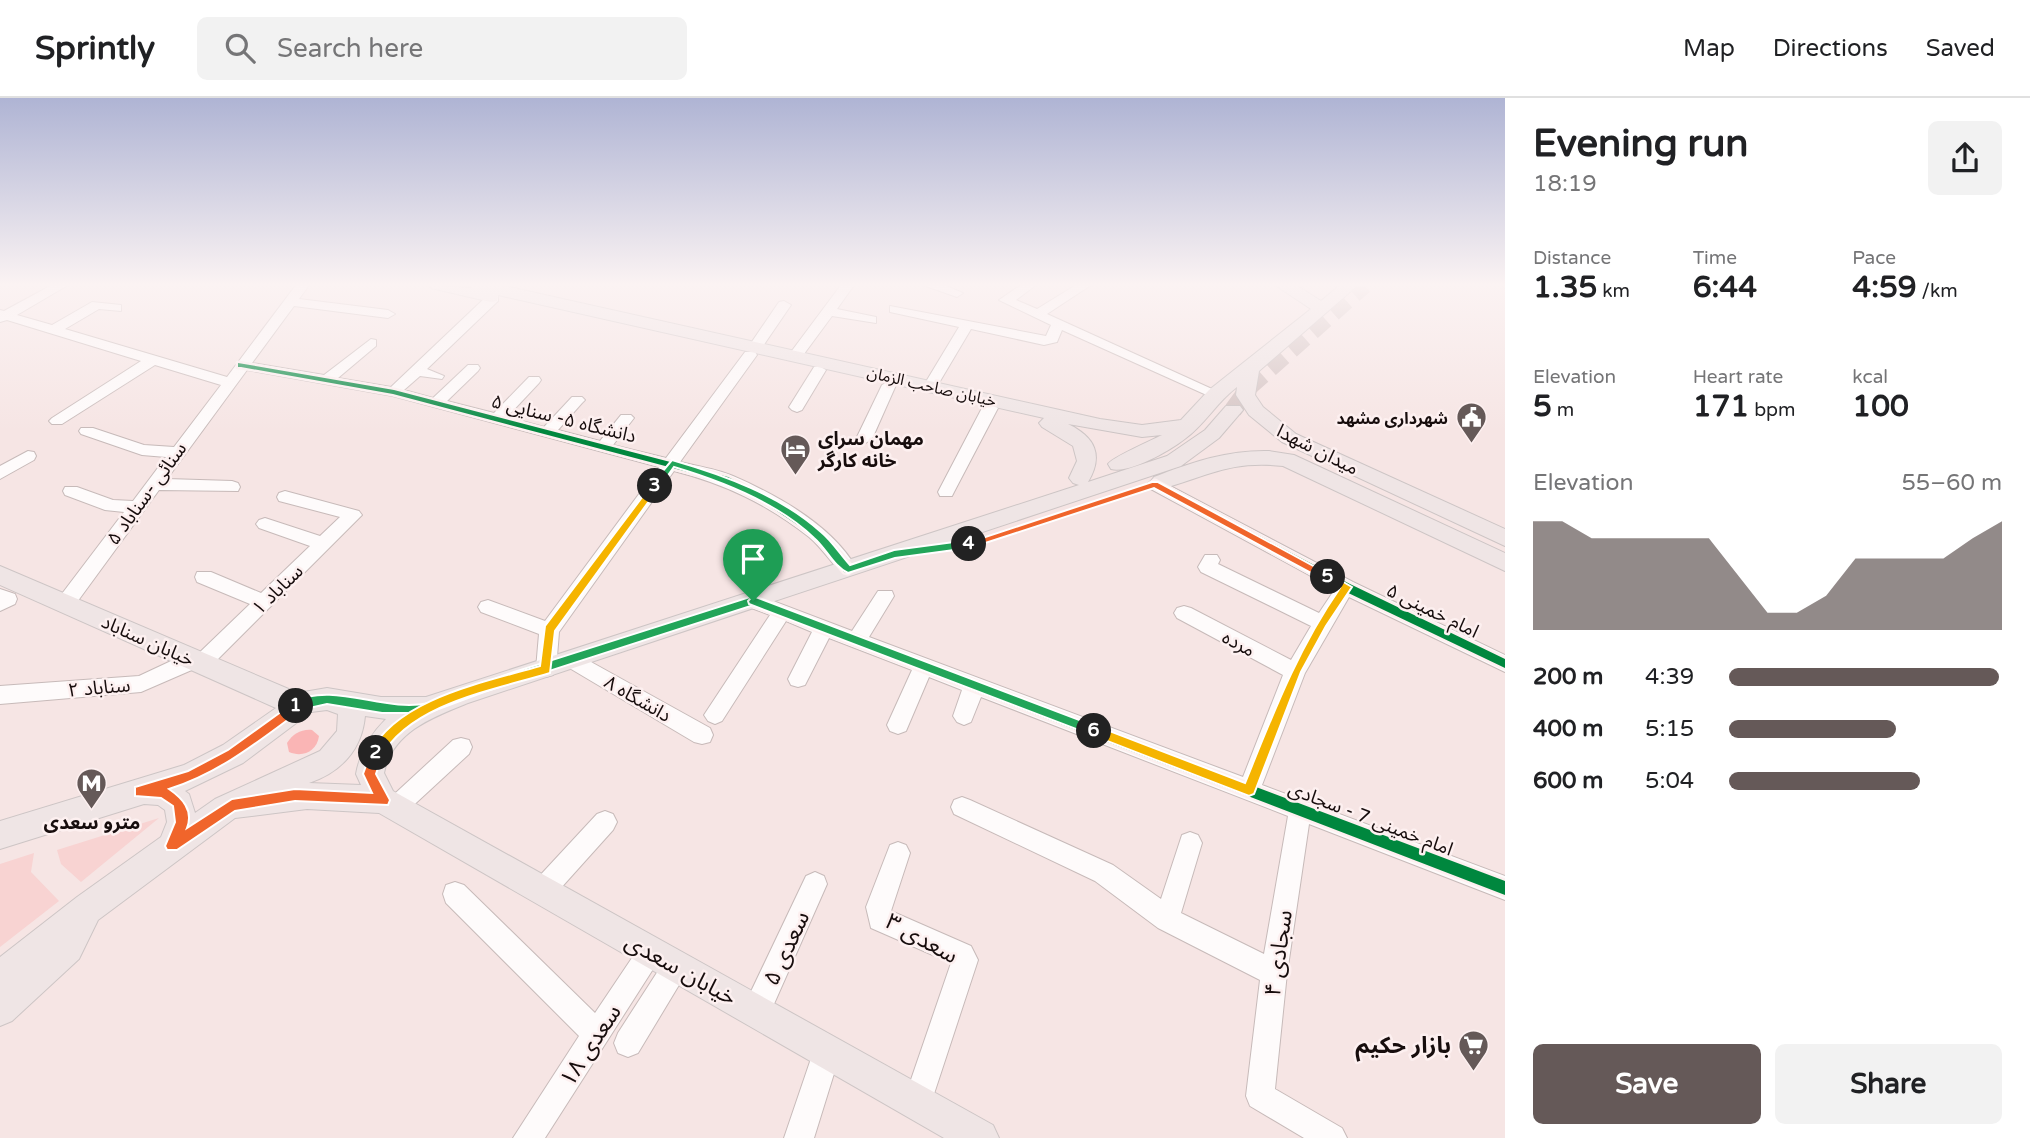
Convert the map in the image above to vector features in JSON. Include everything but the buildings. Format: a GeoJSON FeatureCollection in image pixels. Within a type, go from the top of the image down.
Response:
{"type":"FeatureCollection","features":[{"type":"Feature","properties":{"kind":"main road"},"geometry":{"type":"LineString","coordinates":[[680,334],[819,370],[1052,424],[1076,436],[1083,443],[1087,461],[1080,478]]}},
{"type":"Feature","properties":{"kind":"main road"},"geometry":{"type":"LineString","coordinates":[[894,554],[957,517],[1080,478],[1138,457],[1167,442],[1189,425],[1216,394],[1293,334]]}},
{"type":"Feature","properties":{"kind":"main road","name":"خیابان صاحب الزمان"},"geometry":{"type":"LineString","coordinates":[[753,351],[796,355],[1100,425],[1142,431],[1189,425]]}},
{"type":"Feature","properties":{"kind":"main road","name":"میدان شهدا"},"geometry":{"type":"LineString","coordinates":[[1250,369],[1245,395],[1262,417],[1289,438],[1505,538]]}},
{"type":"Feature","properties":{"kind":"main road"},"geometry":{"type":"LineString","coordinates":[[390,804],[370,774],[377,751],[396,728],[428,708],[481,688],[753,601],[1174,460],[1212,434],[1233,410]]}},
{"type":"Feature","properties":{"kind":"main road"},"geometry":{"type":"LineString","coordinates":[[894,554],[978,543],[1230,458],[1261,456],[1287,460],[1505,563]]}},
{"type":"Feature","properties":{"kind":"main road","name":"خیابان سناباد"},"geometry":{"type":"LineString","coordinates":[[0,575],[297,705]]}},
{"type":"Feature","properties":{"kind":"main road"},"geometry":{"type":"LineString","coordinates":[[0,835],[191,776],[233,754],[297,705],[318,699],[382,708],[428,708]]}},
{"type":"Feature","properties":{"kind":"main road"},"geometry":{"type":"LineString","coordinates":[[0,978],[88,908],[232,805],[286,778],[314,769],[338,753],[350,734],[352,724],[349,706],[339,700]]}},
{"type":"Feature","properties":{"kind":"main road"},"geometry":{"type":"LineString","coordinates":[[140,792],[164,792],[179,803],[182,822],[172,846]]}},
{"type":"Feature","properties":{"kind":"main road"},"geometry":{"type":"LineString","coordinates":[[232,805],[305,795],[355,796],[390,804]]}},
{"type":"Feature","properties":{"kind":"main road","name":"خیابان سعدی"},"geometry":{"type":"LineString","coordinates":[[390,804],[977,1137]]}},
{"type":"Feature","properties":{"kind":"main road"},"geometry":{"type":"LineString","coordinates":[[0,1009],[67,947],[88,908]]}},
{"type":"Feature","properties":{"kind":"street"},"geometry":{"type":"LineString","coordinates":[[66,334],[228,382]]}},
{"type":"Feature","properties":{"kind":"street","name":"سنائی -سناباد ۵"},"geometry":{"type":"LineString","coordinates":[[65,604],[266,334]]}},
{"type":"Feature","properties":{"kind":"street"},"geometry":{"type":"LineString","coordinates":[[394,392],[456,334]]}},
{"type":"Feature","properties":{"kind":"street"},"geometry":{"type":"LineString","coordinates":[[546,669],[549,630],[765,334]]}},
{"type":"Feature","properties":{"kind":"street"},"geometry":{"type":"LineString","coordinates":[[796,355],[812,334]]}},
{"type":"Feature","properties":{"kind":"street"},"geometry":{"type":"LineString","coordinates":[[931,385],[962,334]]}},
{"type":"Feature","properties":{"kind":"street"},"geometry":{"type":"LineString","coordinates":[[1011,334],[1050,341],[1054,334]]}},
{"type":"Feature","properties":{"kind":"street"},"geometry":{"type":"LineString","coordinates":[[1084,334],[1216,394]]}},
{"type":"Feature","properties":{"kind":"street"},"geometry":{"type":"LineString","coordinates":[[327,380],[370,343]]}},
{"type":"Feature","properties":{"kind":"street"},"geometry":{"type":"LineString","coordinates":[[57,421],[152,360]]}},
{"type":"Feature","properties":{"kind":"street","name":"دانشگاه ۵- سنایی ۵"},"geometry":{"type":"LineString","coordinates":[[241,365],[394,392],[725,479],[771,503],[817,534],[848,569]]}},
{"type":"Feature","properties":{"kind":"street"},"geometry":{"type":"LineString","coordinates":[[436,403],[475,369]]}},
{"type":"Feature","properties":{"kind":"street"},"geometry":{"type":"LineString","coordinates":[[416,370],[437,376]]}},
{"type":"Feature","properties":{"kind":"street"},"geometry":{"type":"LineString","coordinates":[[797,407],[819,370]]}},
{"type":"Feature","properties":{"kind":"street"},"geometry":{"type":"LineString","coordinates":[[497,419],[534,380]]}},
{"type":"Feature","properties":{"kind":"street"},"geometry":{"type":"LineString","coordinates":[[864,439],[889,385]]}},
{"type":"Feature","properties":{"kind":"street"},"geometry":{"type":"LineString","coordinates":[[548,432],[577,400]]}},
{"type":"Feature","properties":{"kind":"street"},"geometry":{"type":"LineString","coordinates":[[946,492],[990,408]]}},
{"type":"Feature","properties":{"kind":"street"},"geometry":{"type":"LineString","coordinates":[[604,446],[626,418]]}},
{"type":"Feature","properties":{"kind":"street"},"geometry":{"type":"LineString","coordinates":[[88,431],[142,450],[176,452]]}},
{"type":"Feature","properties":{"kind":"street"},"geometry":{"type":"LineString","coordinates":[[4,472],[28,456]]}},
{"type":"Feature","properties":{"kind":"street"},"geometry":{"type":"LineString","coordinates":[[4,472],[26,475]]}},
{"type":"Feature","properties":{"kind":"street"},"geometry":{"type":"LineString","coordinates":[[153,484],[232,487]]}},
{"type":"Feature","properties":{"kind":"street","name":"امام خمینی ۵"},"geometry":{"type":"LineString","coordinates":[[1155,484],[1346,587],[1505,664]]}},
{"type":"Feature","properties":{"kind":"street"},"geometry":{"type":"LineString","coordinates":[[71,491],[111,506],[136,507]]}},
{"type":"Feature","properties":{"kind":"street","name":"سناباد ۱"},"geometry":{"type":"LineString","coordinates":[[197,662],[265,602],[353,515],[285,498]]}},
{"type":"Feature","properties":{"kind":"street"},"geometry":{"type":"LineString","coordinates":[[265,524],[324,544]]}},
{"type":"Feature","properties":{"kind":"street"},"geometry":{"type":"LineString","coordinates":[[1211,560],[1207,567],[1321,623]]}},
{"type":"Feature","properties":{"kind":"street"},"geometry":{"type":"LineString","coordinates":[[204,577],[265,602]]}},
{"type":"Feature","properties":{"kind":"street"},"geometry":{"type":"LineString","coordinates":[[1249,790],[1295,672],[1321,623],[1346,587]]}},
{"type":"Feature","properties":{"kind":"street"},"geometry":{"type":"LineString","coordinates":[[0,596],[8,599],[0,604]]}},
{"type":"Feature","properties":{"kind":"street"},"geometry":{"type":"LineString","coordinates":[[856,641],[885,596]]}},
{"type":"Feature","properties":{"kind":"street","name":"امام خمینی 7 - سجادی"},"geometry":{"type":"LineString","coordinates":[[753,601],[1505,888]]}},
{"type":"Feature","properties":{"kind":"street"},"geometry":{"type":"LineString","coordinates":[[488,607],[549,630]]}},
{"type":"Feature","properties":{"kind":"street"},"geometry":{"type":"LineString","coordinates":[[715,715],[782,612]]}},
{"type":"Feature","properties":{"kind":"street","name":"مرده"},"geometry":{"type":"LineString","coordinates":[[1184,614],[1295,672]]}},
{"type":"Feature","properties":{"kind":"street"},"geometry":{"type":"LineString","coordinates":[[798,679],[824,628]]}},
{"type":"Feature","properties":{"kind":"street","name":"دانشگاه ۸"},"geometry":{"type":"LineString","coordinates":[[573,660],[702,735]]}},
{"type":"Feature","properties":{"kind":"street","name":"سناباد ۲"},"geometry":{"type":"LineString","coordinates":[[0,695],[141,684],[197,662]]}},
{"type":"Feature","properties":{"kind":"street"},"geometry":{"type":"LineString","coordinates":[[898,725],[924,666]]}},
{"type":"Feature","properties":{"kind":"street"},"geometry":{"type":"LineString","coordinates":[[964,716],[974,685]]}},
{"type":"Feature","properties":{"kind":"street"},"geometry":{"type":"LineString","coordinates":[[390,804],[461,747]]}},
{"type":"Feature","properties":{"kind":"street"},"geometry":{"type":"LineString","coordinates":[[962,807],[1104,873],[1167,919],[1274,972]]}},
{"type":"Feature","properties":{"kind":"street","name":"سجادی ۴"},"geometry":{"type":"LineString","coordinates":[[1300,810],[1274,972],[1260,1096],[1332,1138]]}},
{"type":"Feature","properties":{"kind":"street"},"geometry":{"type":"LineString","coordinates":[[542,891],[604,822]]}},
{"type":"Feature","properties":{"kind":"street"},"geometry":{"type":"LineString","coordinates":[[1167,919],[1190,843]]}},
{"type":"Feature","properties":{"kind":"street","name":"سعدی ۳"},"geometry":{"type":"LineString","coordinates":[[898,853],[878,907],[880,919],[961,955],[965,960],[918,1102]]}},
{"type":"Feature","properties":{"kind":"street","name":"سعدی ۵"},"geometry":{"type":"LineString","coordinates":[[756,1012],[815,884]]}},
{"type":"Feature","properties":{"kind":"street"},"geometry":{"type":"LineString","coordinates":[[455,894],[597,1034]]}},
{"type":"Feature","properties":{"kind":"street"},"geometry":{"type":"LineString","coordinates":[[628,1043],[663,959]]}},
{"type":"Feature","properties":{"kind":"street","name":"سعدی ۱۸"},"geometry":{"type":"LineString","coordinates":[[528,1138],[597,1034],[663,959]]}},
{"type":"Feature","properties":{"kind":"street"},"geometry":{"type":"LineString","coordinates":[[799,1138],[827,1051]]}},
{"type":"Feature","properties":{"kind":"shaded area"},"geometry":{"type":"Polygon","coordinates":[[[312,730],[319,736],[309,752],[289,752],[287,743],[292,737],[301,731],[312,730]]]}},
{"type":"Feature","properties":{"kind":"shaded area"},"geometry":{"type":"Polygon","coordinates":[[[159,818],[81,882],[61,864],[57,850],[159,818]]]}},
{"type":"Feature","properties":{"kind":"shaded area"},"geometry":{"type":"Polygon","coordinates":[[[34,853],[31,872],[59,901],[0,947],[0,864],[34,853]]]}},
{"type":"Feature","properties":{"kind":"tunnel"},"geometry":{"type":"LineString","coordinates":[[1233,410],[1251,385],[1309,334]]}},
{"type":"Feature","properties":{"kind":"cycle path"},"geometry":{"type":"LineString","coordinates":[[241,365],[394,392],[725,479],[771,503],[817,534],[848,569]]}},
{"type":"Feature","properties":{"kind":"cycle path"},"geometry":{"type":"LineString","coordinates":[[1155,484],[1346,587],[1505,664]]}},
{"type":"Feature","properties":{"kind":"cycle path"},"geometry":{"type":"LineString","coordinates":[[753,601],[1505,888]]}},
{"type":"Feature","properties":{"kind":"place","name":"شهرداری مشهد"},"geometry":{"type":"Point","coordinates":[1471,445]}},
{"type":"Feature","properties":{"kind":"place","name":"مهمان سرای خانه کارگر"},"geometry":{"type":"Point","coordinates":[795,476]}},
{"type":"Feature","properties":{"kind":"place","name":"مترو سعدی"},"geometry":{"type":"Point","coordinates":[92,810]}},
{"type":"Feature","properties":{"kind":"place","name":"بازار حکیم"},"geometry":{"type":"Point","coordinates":[1474,1072]}},
{"type":"Feature","properties":{"kind":"route"},"geometry":{"type":"LineString","coordinates":[[753,601],[546,669],[481,688],[428,708],[382,708],[327,699],[305,702],[297,705],[233,754],[191,776],[140,792],[164,792],[179,803],[182,822],[172,846],[232,805],[295,795],[326,794],[383,800],[370,774],[372,762],[385,738],[428,708],[481,688],[546,669],[549,630],[672,464],[725,479],[771,503],[817,534],[848,569],[894,554],[978,543],[1155,484],[1346,587],[1321,623],[1295,672],[1249,790],[753,601]]}}]}
